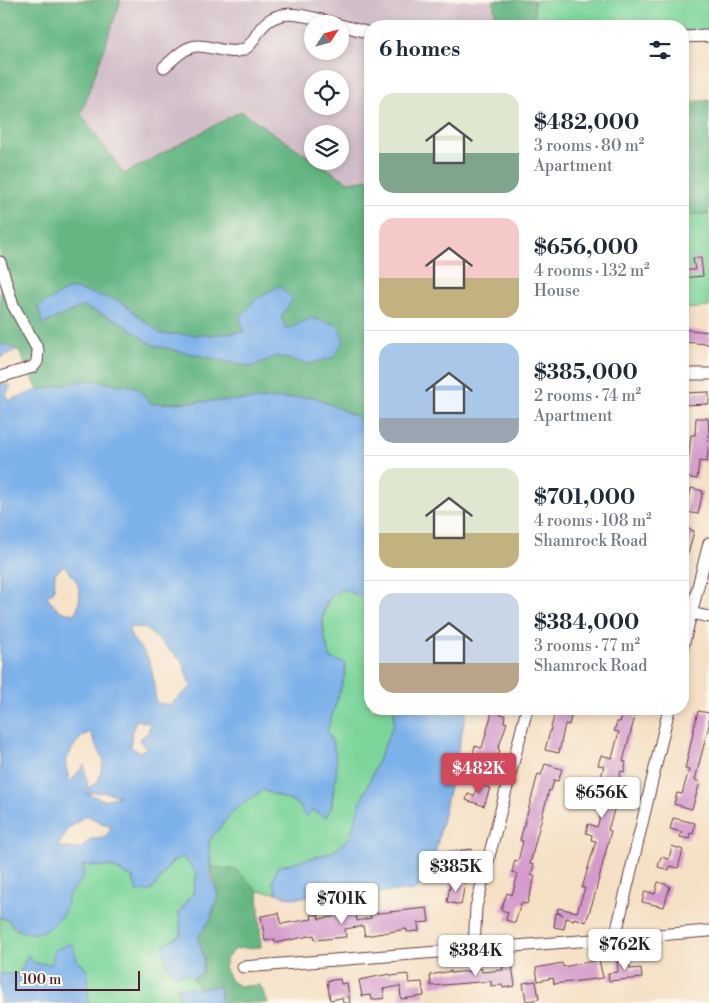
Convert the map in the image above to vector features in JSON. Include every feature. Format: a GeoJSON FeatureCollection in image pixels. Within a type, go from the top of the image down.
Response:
{"type":"FeatureCollection","features":[{"type":"Feature","properties":{"kind":"street"},"geometry":{"type":"LineString","coordinates":[[164,67],[189,48],[196,46],[231,52],[241,50],[252,43],[264,23],[272,16],[286,13],[304,17]]}},
{"type":"Feature","properties":{"kind":"street"},"geometry":{"type":"LineString","coordinates":[[349,27],[364,31]]}},
{"type":"Feature","properties":{"kind":"street"},"geometry":{"type":"LineString","coordinates":[[689,37],[709,36]]}},
{"type":"Feature","properties":{"kind":"street"},"geometry":{"type":"LineString","coordinates":[[0,262],[13,305],[34,339],[38,355],[33,367],[0,377]]}},
{"type":"Feature","properties":{"kind":"street"},"geometry":{"type":"LineString","coordinates":[[689,374],[709,374]]}},
{"type":"Feature","properties":{"kind":"street"},"geometry":{"type":"LineString","coordinates":[[689,606],[709,543]]}},
{"type":"Feature","properties":{"kind":"street"},"geometry":{"type":"LineString","coordinates":[[689,612],[709,617]]}},
{"type":"Feature","properties":{"kind":"street"},"geometry":{"type":"LineString","coordinates":[[474,950],[476,907],[525,715]]}},
{"type":"Feature","properties":{"kind":"street"},"geometry":{"type":"LineString","coordinates":[[615,938],[668,715]]}},
{"type":"Feature","properties":{"kind":"street"},"geometry":{"type":"LineString","coordinates":[[243,967],[709,932]]}},
{"type":"Feature","properties":{"kind":"shaded area"},"geometry":{"type":"Polygon","coordinates":[[[121,0],[493,0],[496,20],[364,20],[364,180],[348,182],[330,170],[349,170],[349,125],[304,125],[304,154],[241,111],[124,174],[81,114],[121,0]]]}},
{"type":"Feature","properties":{"kind":"green space"},"geometry":{"type":"Polygon","coordinates":[[[0,0],[121,0],[81,114],[124,174],[241,111],[304,154],[304,170],[330,170],[348,182],[364,180],[364,420],[314,397],[150,404],[135,387],[88,380],[38,390],[18,349],[0,344],[0,0]],[[120,301],[38,307],[44,324],[82,306],[119,321],[153,345],[251,367],[276,356],[309,364],[333,357],[344,340],[287,330],[281,317],[244,332],[210,335],[161,334],[120,301]]]}},
{"type":"Feature","properties":{"kind":"green space"},"geometry":{"type":"Polygon","coordinates":[[[493,0],[534,0],[535,20],[496,20],[493,0]]]}},
{"type":"Feature","properties":{"kind":"green space"},"geometry":{"type":"Polygon","coordinates":[[[534,0],[709,0],[709,30],[689,31],[689,20],[535,20],[534,0]]]}},
{"type":"Feature","properties":{"kind":"green space"},"geometry":{"type":"Polygon","coordinates":[[[709,100],[709,214],[689,215],[689,102],[709,100]]]}},
{"type":"Feature","properties":{"kind":"green space"},"geometry":{"type":"Polygon","coordinates":[[[709,214],[709,307],[689,309],[689,215],[709,214]]]}},
{"type":"Feature","properties":{"kind":"green space"},"geometry":{"type":"Polygon","coordinates":[[[342,589],[364,598],[364,715],[394,715],[394,723],[360,804],[350,837],[333,852],[277,867],[273,882],[277,893],[258,891],[237,870],[211,867],[209,841],[233,811],[263,790],[312,809],[332,808],[336,769],[332,740],[327,731],[345,674],[345,663],[331,659],[325,638],[323,623],[325,609],[329,600],[342,589]]]}},
{"type":"Feature","properties":{"kind":"green space"},"geometry":{"type":"Polygon","coordinates":[[[183,857],[197,874],[193,893],[179,913],[185,973],[193,978],[200,989],[178,987],[181,1003],[88,1003],[87,969],[77,960],[42,965],[34,963],[19,974],[0,974],[0,918],[7,919],[15,930],[65,910],[68,895],[83,878],[82,865],[112,867],[133,878],[151,891],[173,861],[183,857]]]}},
{"type":"Feature","properties":{"kind":"green space"},"geometry":{"type":"Polygon","coordinates":[[[211,867],[237,870],[258,891],[261,947],[236,949],[227,958],[224,968],[231,981],[239,986],[260,985],[268,1003],[222,1003],[219,986],[200,989],[193,978],[202,973],[204,959],[198,937],[211,917],[216,906],[218,894],[211,867]]]}},
{"type":"Feature","properties":{"kind":"water"},"geometry":{"type":"Polygon","coordinates":[[[279,286],[293,299],[281,317],[287,330],[311,318],[338,325],[344,340],[334,357],[309,364],[276,356],[251,367],[153,345],[119,321],[82,306],[43,324],[38,307],[71,288],[120,301],[161,334],[210,335],[244,332],[240,317],[255,300],[279,286]]]}},
{"type":"Feature","properties":{"kind":"water"},"geometry":{"type":"Polygon","coordinates":[[[0,344],[18,349],[0,358],[0,344]]]}},
{"type":"Feature","properties":{"kind":"water"},"geometry":{"type":"Polygon","coordinates":[[[88,380],[136,387],[151,404],[314,397],[364,420],[364,598],[342,589],[329,599],[323,613],[323,629],[331,659],[345,663],[345,674],[327,731],[331,738],[337,768],[331,807],[326,817],[312,810],[306,817],[298,804],[263,790],[233,811],[209,841],[211,877],[218,894],[210,920],[198,937],[204,959],[202,973],[193,978],[185,973],[174,976],[167,964],[163,945],[181,935],[179,913],[193,893],[197,874],[183,857],[173,861],[151,891],[137,892],[133,878],[112,867],[83,865],[83,878],[69,894],[64,912],[51,926],[37,933],[21,931],[7,919],[0,918],[0,383],[11,386],[6,394],[8,401],[38,390],[88,380]],[[64,566],[55,573],[54,591],[47,596],[58,610],[75,614],[80,594],[79,588],[74,577],[64,566]],[[129,627],[134,641],[148,658],[153,677],[156,703],[170,705],[191,687],[182,661],[145,628],[129,627]],[[136,720],[130,747],[139,752],[149,747],[143,746],[139,739],[148,733],[150,723],[136,720]],[[90,732],[81,737],[65,763],[70,783],[84,765],[88,788],[98,782],[104,761],[90,732]],[[105,792],[86,793],[104,800],[120,796],[105,792]],[[86,815],[67,830],[58,847],[80,849],[91,839],[104,838],[112,828],[86,815]]]}},
{"type":"Feature","properties":{"kind":"water"},"geometry":{"type":"Polygon","coordinates":[[[394,715],[466,715],[435,854],[425,879],[416,890],[290,898],[277,893],[273,882],[277,867],[333,852],[350,837],[360,804],[394,723],[394,715]]]}},
{"type":"Feature","properties":{"kind":"water"},"geometry":{"type":"Polygon","coordinates":[[[72,943],[77,960],[87,969],[88,1003],[0,1003],[0,974],[19,974],[28,955],[34,963],[52,964],[54,950],[72,943]]]}},
{"type":"Feature","properties":{"kind":"water"},"geometry":{"type":"Polygon","coordinates":[[[219,986],[222,1003],[181,1003],[177,987],[200,989],[219,986]]]}},
{"type":"Feature","properties":{"kind":"building"},"geometry":{"type":"Polygon","coordinates":[[[693,258],[701,258],[703,276],[689,277],[689,270],[695,270],[693,258]]]}},
{"type":"Feature","properties":{"kind":"building"},"geometry":{"type":"Polygon","coordinates":[[[689,330],[709,332],[709,344],[689,343],[689,330]]]}},
{"type":"Feature","properties":{"kind":"building"},"geometry":{"type":"Polygon","coordinates":[[[709,392],[709,404],[689,405],[689,393],[709,392]]]}},
{"type":"Feature","properties":{"kind":"building"},"geometry":{"type":"Polygon","coordinates":[[[696,418],[708,418],[707,462],[699,461],[697,479],[689,478],[691,435],[695,435],[696,418]]]}},
{"type":"Feature","properties":{"kind":"building"},"geometry":{"type":"Polygon","coordinates":[[[691,488],[703,491],[698,514],[689,512],[691,488]]]}},
{"type":"Feature","properties":{"kind":"building"},"geometry":{"type":"Polygon","coordinates":[[[689,529],[694,531],[689,550],[689,529]]]}},
{"type":"Feature","properties":{"kind":"building"},"geometry":{"type":"Polygon","coordinates":[[[698,711],[709,713],[709,725],[695,780],[700,782],[692,809],[674,804],[677,793],[682,794],[689,770],[685,769],[698,711]]]}},
{"type":"Feature","properties":{"kind":"building"},"geometry":{"type":"Polygon","coordinates":[[[491,715],[505,715],[504,722],[507,723],[491,774],[469,768],[475,746],[482,748],[491,715]]]}},
{"type":"Feature","properties":{"kind":"building"},"geometry":{"type":"Polygon","coordinates":[[[554,715],[572,715],[569,725],[565,724],[559,753],[545,750],[554,715]]]}},
{"type":"Feature","properties":{"kind":"building"},"geometry":{"type":"Polygon","coordinates":[[[622,715],[635,715],[623,761],[626,762],[624,772],[621,771],[614,796],[618,797],[608,830],[611,831],[594,898],[586,922],[574,918],[574,920],[566,918],[564,929],[554,927],[556,913],[563,915],[557,912],[558,908],[577,912],[585,888],[582,888],[596,841],[591,840],[592,835],[586,833],[588,824],[597,827],[603,808],[598,807],[600,800],[595,798],[604,766],[598,765],[601,755],[612,758],[619,732],[614,731],[617,722],[620,722],[622,715]]]}},
{"type":"Feature","properties":{"kind":"building"},"geometry":{"type":"Polygon","coordinates":[[[545,764],[562,769],[558,781],[554,780],[551,791],[549,790],[530,864],[534,865],[531,875],[535,876],[527,904],[521,903],[515,923],[506,920],[508,912],[501,910],[507,893],[512,895],[518,874],[512,872],[515,860],[518,861],[523,841],[520,840],[538,774],[541,775],[545,764]]]}},
{"type":"Feature","properties":{"kind":"building"},"geometry":{"type":"Polygon","coordinates":[[[478,784],[490,788],[484,806],[466,800],[468,794],[474,796],[478,784]]]}},
{"type":"Feature","properties":{"kind":"building"},"geometry":{"type":"Polygon","coordinates":[[[673,818],[695,823],[693,834],[690,833],[689,839],[680,837],[682,832],[670,829],[673,818]]]}},
{"type":"Feature","properties":{"kind":"building"},"geometry":{"type":"Polygon","coordinates":[[[672,846],[683,850],[678,868],[670,866],[669,870],[658,867],[661,857],[669,859],[672,846]]]}},
{"type":"Feature","properties":{"kind":"building"},"geometry":{"type":"Polygon","coordinates":[[[472,849],[473,860],[462,861],[463,870],[451,871],[446,852],[472,849]]]}},
{"type":"Feature","properties":{"kind":"building"},"geometry":{"type":"Polygon","coordinates":[[[451,880],[465,883],[461,905],[447,902],[451,880]]]}},
{"type":"Feature","properties":{"kind":"building"},"geometry":{"type":"Polygon","coordinates":[[[658,882],[670,886],[664,907],[642,902],[645,891],[655,894],[658,882]]]}},
{"type":"Feature","properties":{"kind":"building"},"geometry":{"type":"Polygon","coordinates":[[[427,908],[429,922],[418,923],[419,931],[407,932],[407,929],[365,936],[363,926],[345,929],[346,937],[315,940],[314,935],[275,943],[275,939],[265,941],[261,916],[279,913],[281,924],[312,919],[311,915],[318,914],[319,919],[333,917],[332,913],[350,910],[351,915],[356,914],[357,921],[371,918],[370,914],[427,908]]]}},
{"type":"Feature","properties":{"kind":"building"},"geometry":{"type":"Polygon","coordinates":[[[629,958],[630,969],[641,968],[642,978],[609,981],[608,973],[618,972],[617,959],[629,958]]]}},
{"type":"Feature","properties":{"kind":"building"},"geometry":{"type":"Polygon","coordinates":[[[599,960],[603,978],[554,984],[553,978],[538,981],[536,968],[562,963],[563,967],[599,960]]]}},
{"type":"Feature","properties":{"kind":"building"},"geometry":{"type":"Polygon","coordinates":[[[512,965],[515,986],[503,988],[502,985],[491,986],[491,981],[431,986],[430,975],[451,971],[451,973],[472,971],[472,969],[481,968],[482,972],[503,970],[502,966],[512,965]]]}},
{"type":"Feature","properties":{"kind":"building"},"geometry":{"type":"Polygon","coordinates":[[[390,974],[391,976],[408,974],[409,983],[422,982],[424,996],[401,999],[400,986],[383,989],[385,998],[372,1000],[371,995],[362,996],[359,980],[390,974]]]}},
{"type":"Feature","properties":{"kind":"building"},"geometry":{"type":"Polygon","coordinates":[[[340,979],[341,984],[347,983],[350,1003],[343,1003],[342,998],[330,1000],[327,981],[340,979]]]}},
{"type":"Feature","properties":{"kind":"building"},"geometry":{"type":"Polygon","coordinates":[[[536,981],[539,999],[526,1001],[523,983],[536,981]]]}}]}
